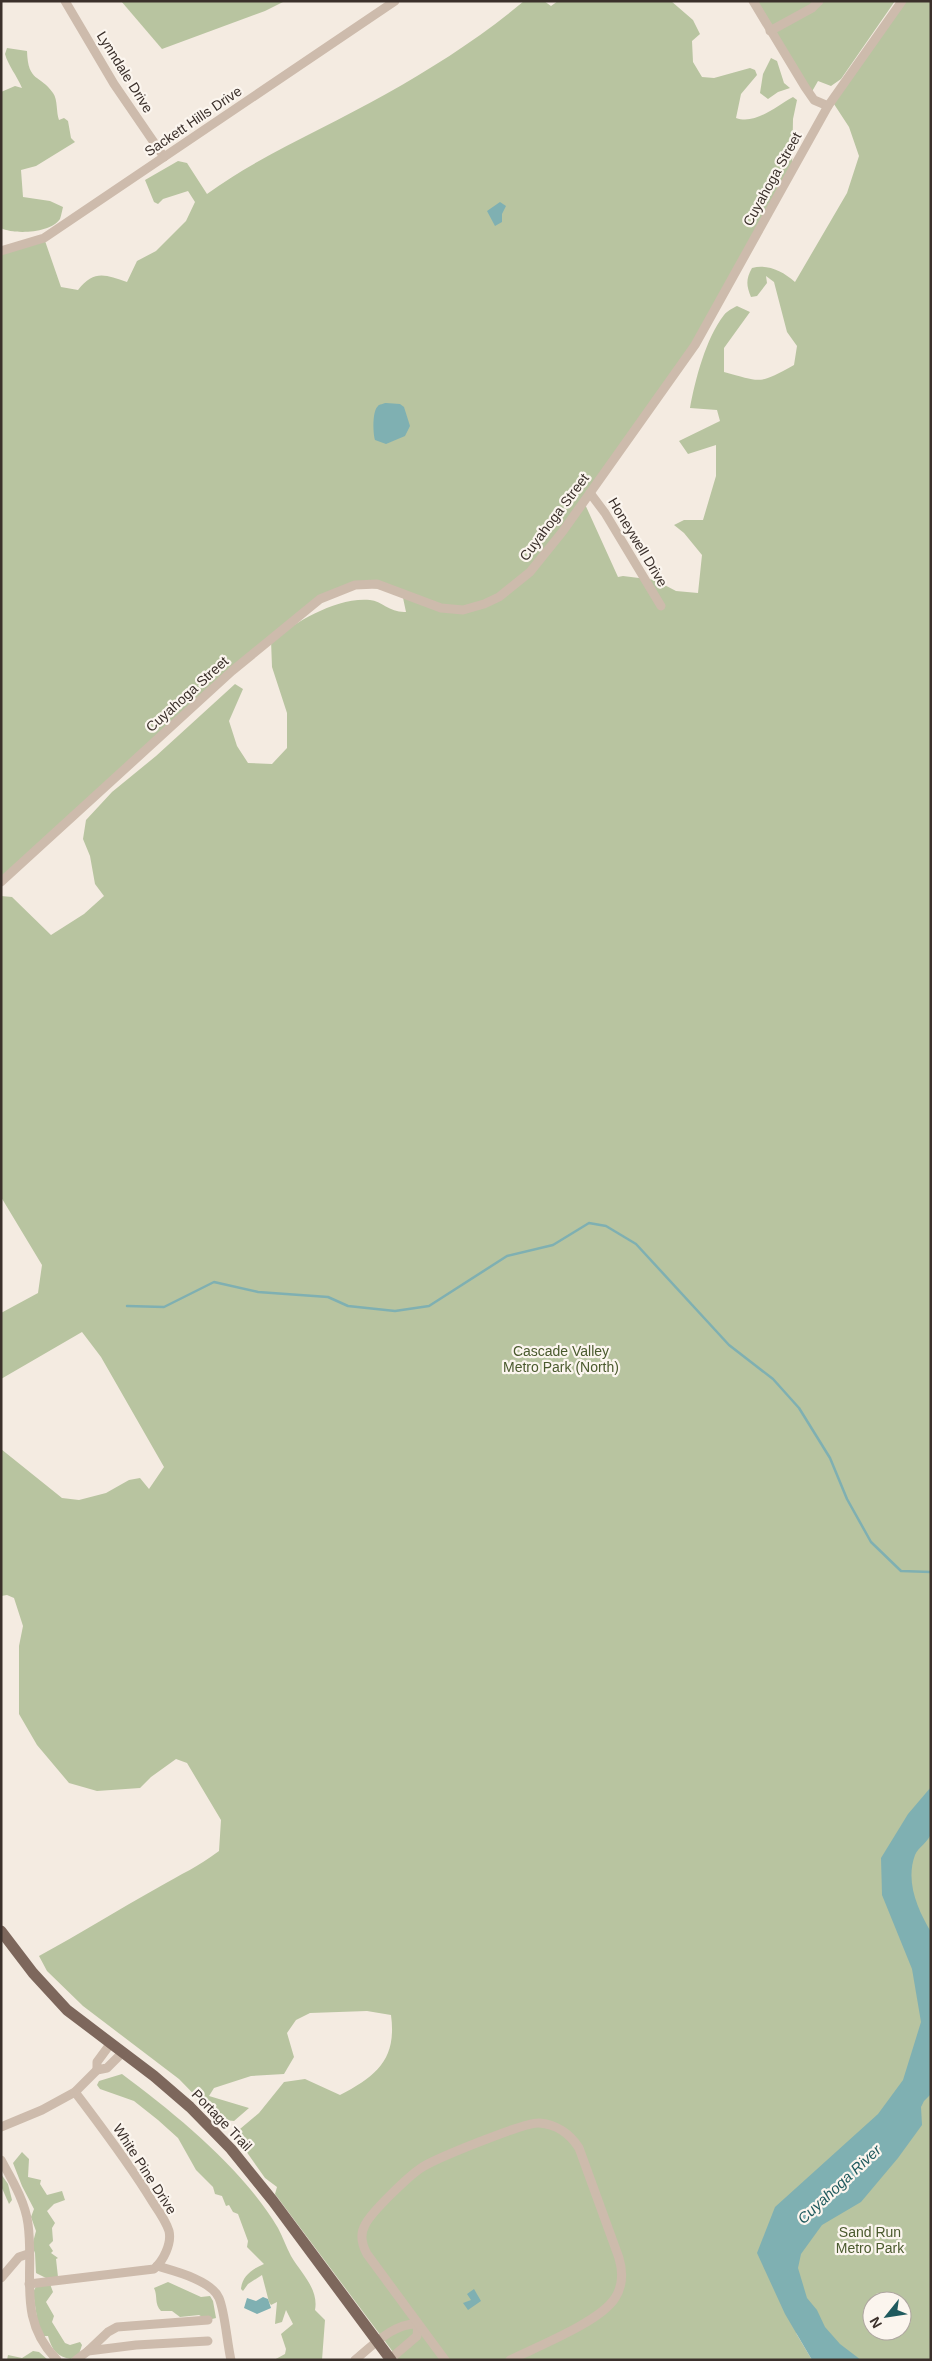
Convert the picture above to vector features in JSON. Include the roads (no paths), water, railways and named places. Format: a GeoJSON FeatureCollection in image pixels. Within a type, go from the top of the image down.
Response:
{"type":"FeatureCollection","features":[{"type":"Feature","properties":{"kind":"main road","name":"Portage Trail"},"geometry":{"type":"LineString","coordinates":[[1,1930],[48,1992],[86,2026],[123,2052],[190,2107],[231,2149],[273,2201],[378,2341],[390,2360]]}},
{"type":"Feature","properties":{"kind":"street","name":"Lynndale Drive"},"geometry":{"type":"LineString","coordinates":[[65,1],[112,80],[164,157]]}},
{"type":"Feature","properties":{"kind":"street","name":"Sackett Hills Drive"},"geometry":{"type":"LineString","coordinates":[[1,251],[44,238],[395,1]]}},
{"type":"Feature","properties":{"kind":"street"},"geometry":{"type":"LineString","coordinates":[[753,1],[810,95],[814,100],[828,106]]}},
{"type":"Feature","properties":{"kind":"street"},"geometry":{"type":"LineString","coordinates":[[770,31],[812,8],[819,1]]}},
{"type":"Feature","properties":{"kind":"street","name":"Cuyahoga Street"},"geometry":{"type":"LineString","coordinates":[[1,882],[232,671],[320,598],[355,585],[377,584],[446,609],[463,610],[484,604],[510,589],[530,572],[545,555],[590,493],[710,320],[828,106],[902,1]]}},
{"type":"Feature","properties":{"kind":"street","name":"Honeywell Drive"},"geometry":{"type":"LineString","coordinates":[[590,493],[605,513],[661,606]]}},
{"type":"Feature","properties":{"kind":"street"},"geometry":{"type":"LineString","coordinates":[[96,2070],[97,2062],[110,2043]]}},
{"type":"Feature","properties":{"kind":"street"},"geometry":{"type":"LineString","coordinates":[[1,2127],[42,2110],[75,2092],[96,2070],[106,2068],[123,2052]]}},
{"type":"Feature","properties":{"kind":"street","name":"White Pine Drive"},"geometry":{"type":"LineString","coordinates":[[75,2092],[127,2162],[169,2232],[169,2241],[157,2266]]}},
{"type":"Feature","properties":{"kind":"street"},"geometry":{"type":"LineString","coordinates":[[445,2360],[364,2249],[362,2236],[367,2220],[426,2164],[525,2124],[538,2123],[550,2125],[568,2134],[579,2148],[619,2258],[622,2268],[621,2284],[615,2298],[594,2317],[510,2360]]}},
{"type":"Feature","properties":{"kind":"street"},"geometry":{"type":"LineString","coordinates":[[1,2160],[20,2195],[28,2224],[29,2284],[33,2326],[57,2360]]}},
{"type":"Feature","properties":{"kind":"street"},"geometry":{"type":"LineString","coordinates":[[1,2278],[19,2257],[28,2254]]}},
{"type":"Feature","properties":{"kind":"street"},"geometry":{"type":"LineString","coordinates":[[29,2284],[141,2272],[154,2269],[157,2266],[187,2275],[211,2288],[219,2297],[231,2360]]}},
{"type":"Feature","properties":{"kind":"street"},"geometry":{"type":"LineString","coordinates":[[76,2360],[88,2352],[108,2332],[117,2327],[208,2320]]}},
{"type":"Feature","properties":{"kind":"street"},"geometry":{"type":"LineString","coordinates":[[355,2360],[378,2341],[407,2323],[418,2324]]}},
{"type":"Feature","properties":{"kind":"street"},"geometry":{"type":"LineString","coordinates":[[390,2360],[417,2336],[418,2324]]}},
{"type":"Feature","properties":{"kind":"street"},"geometry":{"type":"LineString","coordinates":[[88,2352],[136,2344],[208,2341]]}},
{"type":"Feature","properties":{"kind":"water"},"geometry":{"type":"Polygon","coordinates":[[[500,202],[506,206],[502,214],[502,222],[495,226],[487,211],[500,202]]]}},
{"type":"Feature","properties":{"kind":"water"},"geometry":{"type":"Polygon","coordinates":[[[386,403],[400,404],[404,407],[410,426],[405,436],[386,444],[375,440],[373,427],[376,409],[379,405],[386,403]]]}},
{"type":"Feature","properties":{"kind":"water","name":"Cuyahoga River"},"geometry":{"type":"Polygon","coordinates":[[[931,1787],[931,1833],[915,1855],[911,1875],[914,1895],[931,1932],[931,2094],[921,2107],[922,2125],[898,2158],[861,2202],[822,2225],[801,2254],[798,2268],[807,2298],[817,2310],[825,2327],[840,2344],[861,2360],[812,2360],[785,2314],[757,2253],[775,2207],[878,2114],[903,2080],[921,2022],[912,1969],[882,1895],[881,1858],[908,1814],[931,1787]]]}},
{"type":"Feature","properties":{"kind":"water"},"geometry":{"type":"Polygon","coordinates":[[[474,2289],[481,2301],[468,2310],[463,2303],[471,2300],[467,2294],[474,2289]]]}},
{"type":"Feature","properties":{"kind":"water"},"geometry":{"type":"Polygon","coordinates":[[[263,2297],[268,2299],[271,2308],[257,2314],[244,2308],[247,2298],[256,2301],[263,2297]]]}},
{"type":"Feature","properties":{"kind":"waterway"},"geometry":{"type":"LineString","coordinates":[[127,1306],[164,1307],[214,1282],[258,1292],[328,1297],[348,1306],[395,1311],[429,1306],[507,1256],[553,1245],[589,1223],[606,1226],[636,1244],[729,1345],[773,1379],[799,1408],[830,1458],[847,1499],[871,1542],[901,1571],[931,1572]]}},
{"type":"Feature","properties":{"kind":"park label","name":"Cascade Valley Metro Park (North)"},"geometry":{"type":"Point","coordinates":[561,1359]}},
{"type":"Feature","properties":{"kind":"park label","name":"Sand Run Metro Park"},"geometry":{"type":"Point","coordinates":[870,2240]}}]}
